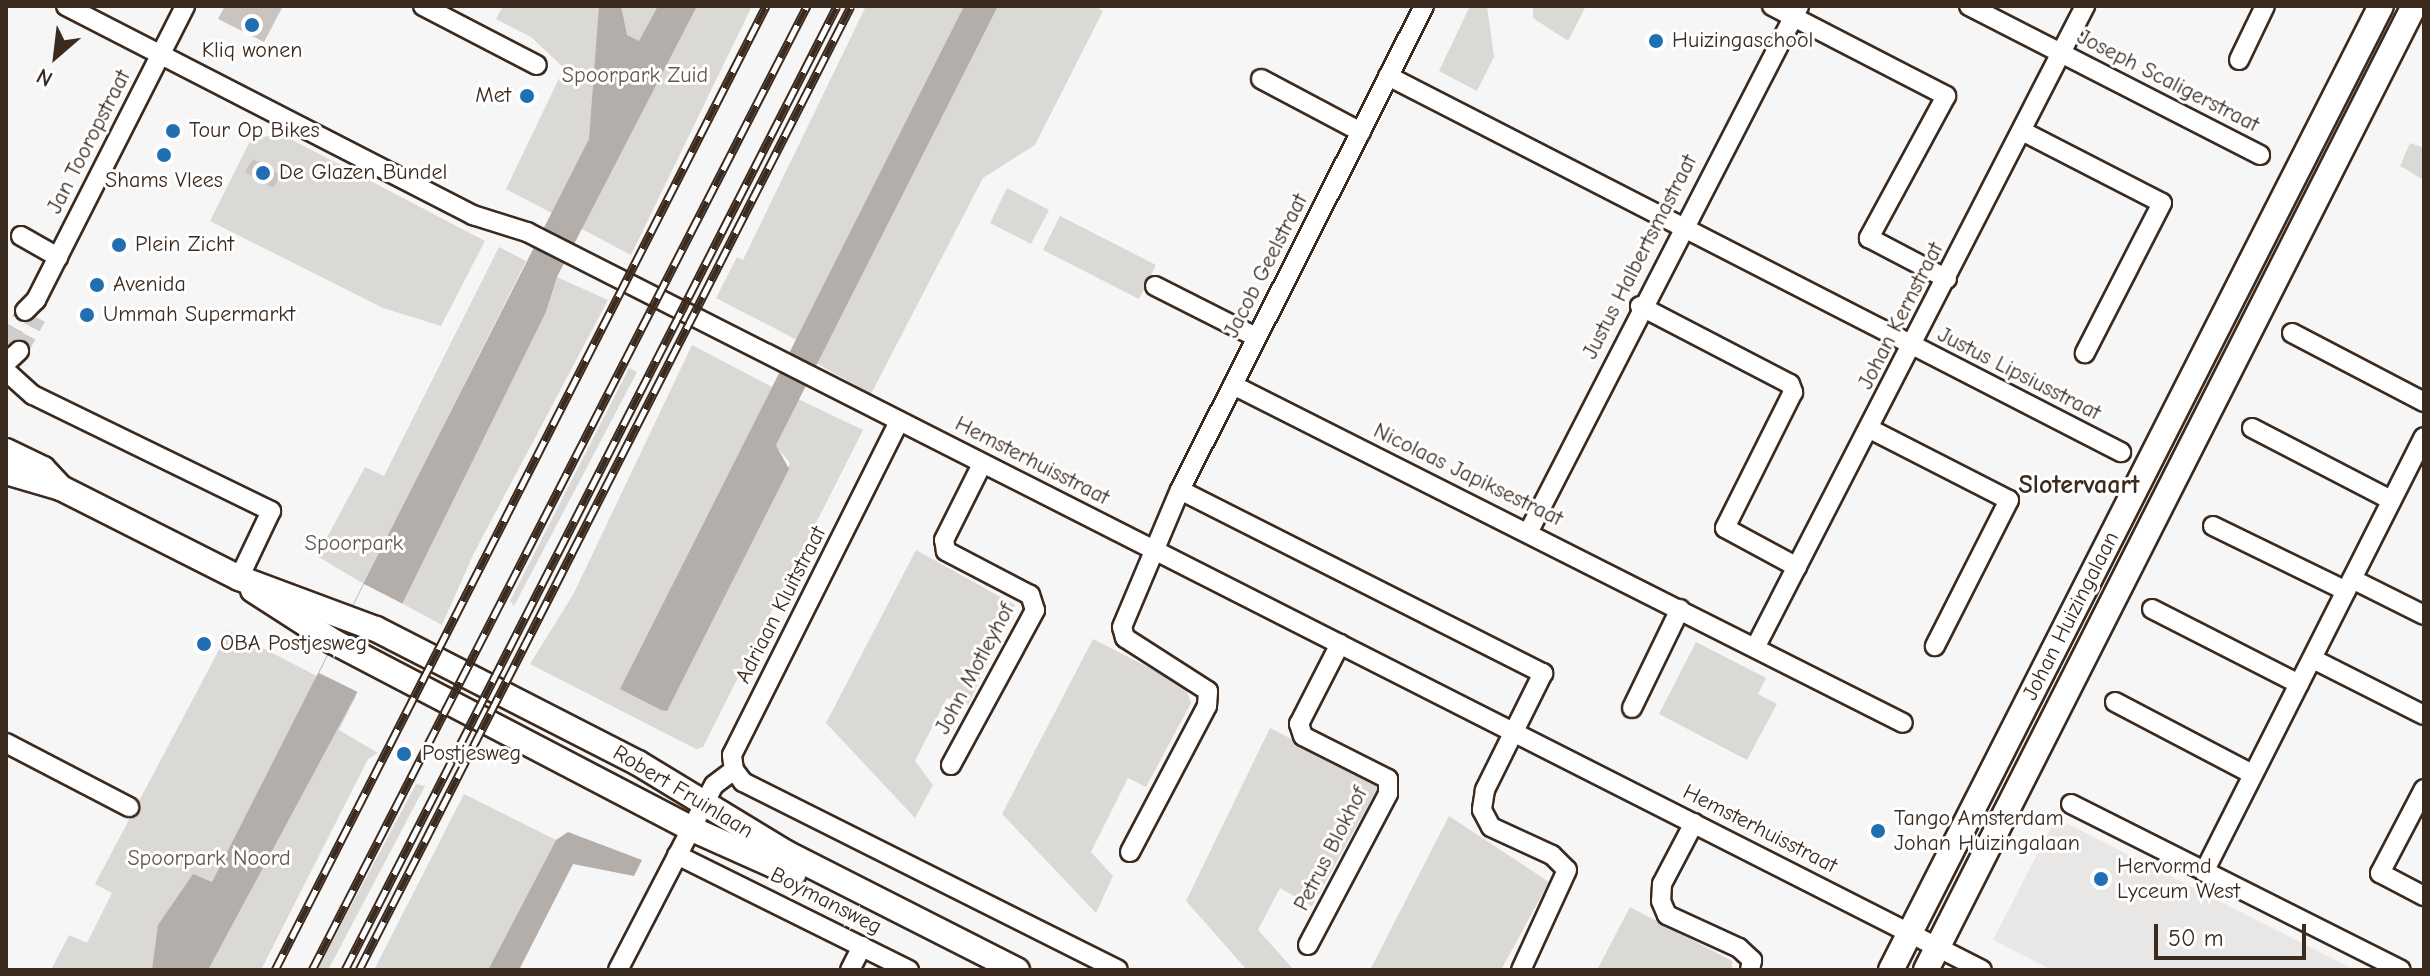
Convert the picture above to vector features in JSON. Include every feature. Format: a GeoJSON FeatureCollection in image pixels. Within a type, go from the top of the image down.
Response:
{"type":"FeatureCollection","features":[{"type":"Feature","properties":{"kind":"main road","name":"Johan Huizingalaan"},"geometry":{"type":"LineString","coordinates":[[1891,970],[2381,6]]}},
{"type":"Feature","properties":{"kind":"main road","name":"Johan Huizingalaan"},"geometry":{"type":"LineString","coordinates":[[1926,970],[2414,6]]}},
{"type":"Feature","properties":{"kind":"main road"},"geometry":{"type":"LineString","coordinates":[[6,451],[43,469],[61,488]]}},
{"type":"Feature","properties":{"kind":"main road"},"geometry":{"type":"LineString","coordinates":[[6,472],[61,488],[239,578]]}},
{"type":"Feature","properties":{"kind":"main road","name":"Robert Fruinlaan"},"geometry":{"type":"LineString","coordinates":[[239,578],[348,616],[395,639],[638,763],[786,853],[1017,970]]}},
{"type":"Feature","properties":{"kind":"main road","name":"Robert Fruinlaan"},"geometry":{"type":"LineString","coordinates":[[239,578],[334,642],[692,829],[981,970]]}},
{"type":"Feature","properties":{"kind":"street","name":"Hemsterhuisstraat"},"geometry":{"type":"LineString","coordinates":[[66,6],[473,215],[527,232],[1982,970]]}},
{"type":"Feature","properties":{"kind":"street","name":"Jan Tooropstraat"},"geometry":{"type":"LineString","coordinates":[[33,310],[185,6]]}},
{"type":"Feature","properties":{"kind":"street"},"geometry":{"type":"LineString","coordinates":[[423,6],[537,65]]}},
{"type":"Feature","properties":{"kind":"street","name":"Jacob Geelstraat"},"geometry":{"type":"LineString","coordinates":[[1130,852],[1207,706],[1208,691],[1125,638],[1122,627],[1180,490],[1424,6]]}},
{"type":"Feature","properties":{"kind":"street"},"geometry":{"type":"LineString","coordinates":[[1772,6],[1796,12],[1946,96],[1869,238],[1947,279]]}},
{"type":"Feature","properties":{"kind":"street","name":"Joseph Scaligerstraat"},"geometry":{"type":"LineString","coordinates":[[1969,6],[2260,155]]}},
{"type":"Feature","properties":{"kind":"street","name":"Johan Kernstraat"},"geometry":{"type":"LineString","coordinates":[[1756,646],[2085,6]]}},
{"type":"Feature","properties":{"kind":"street"},"geometry":{"type":"LineString","coordinates":[[2239,60],[2265,6]]}},
{"type":"Feature","properties":{"kind":"street","name":"Justus Halbertsmastraat"},"geometry":{"type":"LineString","coordinates":[[1529,531],[1640,306],[1796,12]]}},
{"type":"Feature","properties":{"kind":"street","name":"Justus Lipsiusstraat"},"geometry":{"type":"LineString","coordinates":[[1388,76],[2121,452]]}},
{"type":"Feature","properties":{"kind":"street"},"geometry":{"type":"LineString","coordinates":[[1261,79],[1361,132]]}},
{"type":"Feature","properties":{"kind":"street"},"geometry":{"type":"LineString","coordinates":[[2022,131],[2162,203],[2085,353]]}},
{"type":"Feature","properties":{"kind":"street"},"geometry":{"type":"LineString","coordinates":[[21,236],[58,257]]}},
{"type":"Feature","properties":{"kind":"street"},"geometry":{"type":"LineString","coordinates":[[1155,286],[1256,337]]}},
{"type":"Feature","properties":{"kind":"street"},"geometry":{"type":"LineString","coordinates":[[1640,306],[1790,384],[1793,392],[1725,528],[1797,567]]}},
{"type":"Feature","properties":{"kind":"street"},"geometry":{"type":"LineString","coordinates":[[2292,333],[2424,402]]}},
{"type":"Feature","properties":{"kind":"street"},"geometry":{"type":"LineString","coordinates":[[6,371],[33,395],[271,511],[239,578]]}},
{"type":"Feature","properties":{"kind":"street","name":"Nicolaas Japiksestraat"},"geometry":{"type":"LineString","coordinates":[[1233,385],[1529,531],[1903,723]]}},
{"type":"Feature","properties":{"kind":"street","name":"Adriaan Kluitstraat"},"geometry":{"type":"LineString","coordinates":[[618,970],[714,785],[734,770],[732,755],[899,422]]}},
{"type":"Feature","properties":{"kind":"street"},"geometry":{"type":"LineString","coordinates":[[2252,428],[2391,500]]}},
{"type":"Feature","properties":{"kind":"street"},"geometry":{"type":"LineString","coordinates":[[1870,429],[2009,500],[1935,646]]}},
{"type":"Feature","properties":{"kind":"street"},"geometry":{"type":"LineString","coordinates":[[2204,872],[2424,437]]}},
{"type":"Feature","properties":{"kind":"street","name":"John Motleyhof"},"geometry":{"type":"LineString","coordinates":[[951,765],[1035,610],[1030,595],[946,551],[944,540],[982,464]]}},
{"type":"Feature","properties":{"kind":"street"},"geometry":{"type":"LineString","coordinates":[[1180,490],[1543,673],[1485,790],[1482,810],[1491,827],[1552,855],[1567,870],[1521,970]]}},
{"type":"Feature","properties":{"kind":"street"},"geometry":{"type":"LineString","coordinates":[[2213,526],[2424,615]]}},
{"type":"Feature","properties":{"kind":"street"},"geometry":{"type":"LineString","coordinates":[[1632,708],[1680,609]]}},
{"type":"Feature","properties":{"kind":"street"},"geometry":{"type":"LineString","coordinates":[[2152,609],[2299,684]]}},
{"type":"Feature","properties":{"kind":"street","name":"Petrus Blokhof"},"geometry":{"type":"LineString","coordinates":[[1308,945],[1388,794],[1388,779],[1303,736],[1299,724],[1340,644]]}},
{"type":"Feature","properties":{"kind":"street"},"geometry":{"type":"LineString","coordinates":[[2313,659],[2424,715]]}},
{"type":"Feature","properties":{"kind":"street"},"geometry":{"type":"LineString","coordinates":[[2115,702],[2252,774]]}},
{"type":"Feature","properties":{"kind":"street"},"geometry":{"type":"LineString","coordinates":[[6,743],[129,807]]}},
{"type":"Feature","properties":{"kind":"street","name":"Robert Fruinlaan"},"geometry":{"type":"LineString","coordinates":[[734,770],[743,782],[1118,970]]}},
{"type":"Feature","properties":{"kind":"street"},"geometry":{"type":"LineString","coordinates":[[2424,789],[2380,873],[2424,896]]}},
{"type":"Feature","properties":{"kind":"street"},"geometry":{"type":"LineString","coordinates":[[2071,804],[2401,970]]}},
{"type":"Feature","properties":{"kind":"street"},"geometry":{"type":"LineString","coordinates":[[1694,823],[1662,884],[1661,901],[1667,915],[1739,948],[1752,960],[1750,970]]}},
{"type":"Feature","properties":{"kind":"street","name":"Boymansweg"},"geometry":{"type":"LineString","coordinates":[[677,855],[909,970]]}},
{"type":"Feature","properties":{"kind":"street"},"geometry":{"type":"LineString","coordinates":[[850,970],[862,946]]}},
{"type":"Feature","properties":{"kind":"shaded area"},"geometry":{"type":"Polygon","coordinates":[[[599,6],[621,6],[627,35],[639,41],[658,6],[697,6],[557,277],[546,312],[373,663],[208,970],[152,970],[158,925],[193,874],[212,882],[589,139],[599,6]]]}},
{"type":"Feature","properties":{"kind":"shaded area"},"geometry":{"type":"Polygon","coordinates":[[[964,6],[998,6],[776,445],[789,469],[667,711],[661,710],[620,689],[964,6]]]}},
{"type":"Feature","properties":{"kind":"shaded area","name":"Hervormd Lyceum West"},"geometry":{"type":"Polygon","coordinates":[[[2056,818],[2355,970],[2052,970],[1993,940],[2056,818]]]}},
{"type":"Feature","properties":{"kind":"shaded area"},"geometry":{"type":"Polygon","coordinates":[[[568,832],[642,860],[634,876],[573,864],[519,970],[488,970],[556,840],[568,832]]]}},
{"type":"Feature","properties":{"kind":"green space","name":"Spoorpark Zuid"},"geometry":{"type":"Polygon","coordinates":[[[503,6],[752,6],[631,255],[506,189],[564,68],[531,37],[496,19],[503,6]]]}},
{"type":"Feature","properties":{"kind":"green space"},"geometry":{"type":"Polygon","coordinates":[[[866,6],[964,6],[797,340],[716,298],[737,257],[743,260],[866,6]]]}},
{"type":"Feature","properties":{"kind":"green space"},"geometry":{"type":"Polygon","coordinates":[[[998,6],[1093,6],[1103,11],[1035,145],[983,178],[871,394],[816,363],[998,6]]]}},
{"type":"Feature","properties":{"kind":"green space"},"geometry":{"type":"Polygon","coordinates":[[[1470,6],[1487,6],[1494,57],[1477,91],[1439,71],[1470,6]]]}},
{"type":"Feature","properties":{"kind":"green space"},"geometry":{"type":"Polygon","coordinates":[[[1533,6],[1586,6],[1568,41],[1533,18],[1533,6]]]}},
{"type":"Feature","properties":{"kind":"green space"},"geometry":{"type":"Polygon","coordinates":[[[281,134],[485,241],[441,326],[383,308],[210,221],[251,139],[281,134]]]}},
{"type":"Feature","properties":{"kind":"green space"},"geometry":{"type":"Polygon","coordinates":[[[2410,143],[2424,148],[2424,180],[2400,166],[2410,143]]]}},
{"type":"Feature","properties":{"kind":"green space"},"geometry":{"type":"Polygon","coordinates":[[[1007,188],[1049,210],[1031,244],[990,223],[1007,188]]]}},
{"type":"Feature","properties":{"kind":"green space"},"geometry":{"type":"Polygon","coordinates":[[[1060,216],[1156,265],[1139,299],[1043,250],[1060,216]]]}},
{"type":"Feature","properties":{"kind":"green space","name":"Spoorpark"},"geometry":{"type":"Polygon","coordinates":[[[499,247],[526,261],[364,584],[317,556],[365,467],[384,476],[499,247]]]}},
{"type":"Feature","properties":{"kind":"green space"},"geometry":{"type":"Polygon","coordinates":[[[557,277],[608,300],[473,555],[442,625],[401,603],[546,312],[557,277]]]}},
{"type":"Feature","properties":{"kind":"green space"},"geometry":{"type":"Polygon","coordinates":[[[692,345],[772,387],[621,688],[661,710],[790,463],[775,445],[798,399],[863,430],[703,747],[696,749],[530,664],[574,593],[692,345]]]}},
{"type":"Feature","properties":{"kind":"green space"},"geometry":{"type":"Polygon","coordinates":[[[629,368],[637,372],[514,606],[510,601],[629,368]]]}},
{"type":"Feature","properties":{"kind":"green space"},"geometry":{"type":"Polygon","coordinates":[[[916,550],[1015,605],[968,705],[947,698],[915,761],[933,785],[915,818],[826,723],[916,550]]]}},
{"type":"Feature","properties":{"kind":"green space","name":"Spoorpark Noord"},"geometry":{"type":"Polygon","coordinates":[[[229,631],[356,696],[339,730],[378,753],[368,759],[261,970],[51,970],[69,935],[87,943],[112,893],[95,884],[229,631]]]}},
{"type":"Feature","properties":{"kind":"green space"},"geometry":{"type":"Polygon","coordinates":[[[1093,639],[1185,686],[1191,703],[1146,787],[1128,778],[1091,852],[1113,876],[1096,913],[1002,814],[1093,639]]]}},
{"type":"Feature","properties":{"kind":"green space"},"geometry":{"type":"Polygon","coordinates":[[[1696,642],[1766,678],[1758,694],[1777,704],[1747,760],[1659,714],[1696,642]]]}},
{"type":"Feature","properties":{"kind":"green space"},"geometry":{"type":"Polygon","coordinates":[[[1270,728],[1380,784],[1312,906],[1280,888],[1258,930],[1294,970],[1247,970],[1186,901],[1270,728]]]}},
{"type":"Feature","properties":{"kind":"green space"},"geometry":{"type":"Polygon","coordinates":[[[416,784],[425,786],[336,955],[328,970],[317,970],[416,784]]]}},
{"type":"Feature","properties":{"kind":"green space"},"geometry":{"type":"Polygon","coordinates":[[[464,794],[556,840],[488,970],[374,970],[464,794]]]}},
{"type":"Feature","properties":{"kind":"green space"},"geometry":{"type":"Polygon","coordinates":[[[1449,816],[1549,882],[1501,970],[1370,970],[1449,816]]]}},
{"type":"Feature","properties":{"kind":"green space"},"geometry":{"type":"Polygon","coordinates":[[[1630,907],[1732,961],[1732,970],[1597,970],[1630,907]]]}},
{"type":"Feature","properties":{"kind":"pier"},"geometry":{"type":"Polygon","coordinates":[[[364,584],[405,605],[362,694],[319,673],[364,584]]]}},
{"type":"Feature","properties":{"kind":"building","name":"Kliq wonen"},"geometry":{"type":"Polygon","coordinates":[[[225,6],[283,6],[264,42],[218,19],[225,6]]]}},
{"type":"Feature","properties":{"kind":"building","name":"De Glazen Bundel"},"geometry":{"type":"Polygon","coordinates":[[[253,159],[281,175],[273,188],[245,172],[253,159]]]}},
{"type":"Feature","properties":{"kind":"tunnel"},"geometry":{"type":"LineString","coordinates":[[7,344],[25,311]]}},
{"type":"Feature","properties":{"kind":"tunnel"},"geometry":{"type":"LineString","coordinates":[[19,351],[37,317]]}},
{"type":"Feature","properties":{"kind":"railway"},"geometry":{"type":"LineString","coordinates":[[275,970],[766,6]]}},
{"type":"Feature","properties":{"kind":"railway"},"geometry":{"type":"LineString","coordinates":[[312,970],[807,6]]}},
{"type":"Feature","properties":{"kind":"railway"},"geometry":{"type":"LineString","coordinates":[[345,970],[837,6]]}},
{"type":"Feature","properties":{"kind":"railway"},"geometry":{"type":"LineString","coordinates":[[359,970],[851,6]]}},
{"type":"Feature","properties":{"kind":"place","name":"Kliq wonen"},"geometry":{"type":"Point","coordinates":[252,25]}},
{"type":"Feature","properties":{"kind":"place","name":"Huizingaschool"},"geometry":{"type":"Point","coordinates":[1656,41]}},
{"type":"Feature","properties":{"kind":"place","name":"Met"},"geometry":{"type":"Point","coordinates":[527,96]}},
{"type":"Feature","properties":{"kind":"place","name":"Tour Op Bikes"},"geometry":{"type":"Point","coordinates":[173,131]}},
{"type":"Feature","properties":{"kind":"place","name":"Shams Vlees"},"geometry":{"type":"Point","coordinates":[164,155]}},
{"type":"Feature","properties":{"kind":"place","name":"De Glazen Bundel"},"geometry":{"type":"Point","coordinates":[263,173]}},
{"type":"Feature","properties":{"kind":"place","name":"Plein Zicht"},"geometry":{"type":"Point","coordinates":[119,245]}},
{"type":"Feature","properties":{"kind":"place","name":"Avenida"},"geometry":{"type":"Point","coordinates":[97,285]}},
{"type":"Feature","properties":{"kind":"place","name":"Ummah Supermarkt"},"geometry":{"type":"Point","coordinates":[87,315]}},
{"type":"Feature","properties":{"kind":"place","name":"OBA Postjesweg"},"geometry":{"type":"Point","coordinates":[204,644]}},
{"type":"Feature","properties":{"kind":"place","name":"Postjesweg"},"geometry":{"type":"Point","coordinates":[404,754]}},
{"type":"Feature","properties":{"kind":"place","name":"Tango Amsterdam Johan Huizingalaan"},"geometry":{"type":"Point","coordinates":[1878,831]}},
{"type":"Feature","properties":{"kind":"place","name":"Hervormd Lyceum West"},"geometry":{"type":"Point","coordinates":[2101,879]}},
{"type":"Feature","properties":{"kind":"district","name":"Slotervaart"},"geometry":{"type":"Point","coordinates":[2079,486]}}]}
